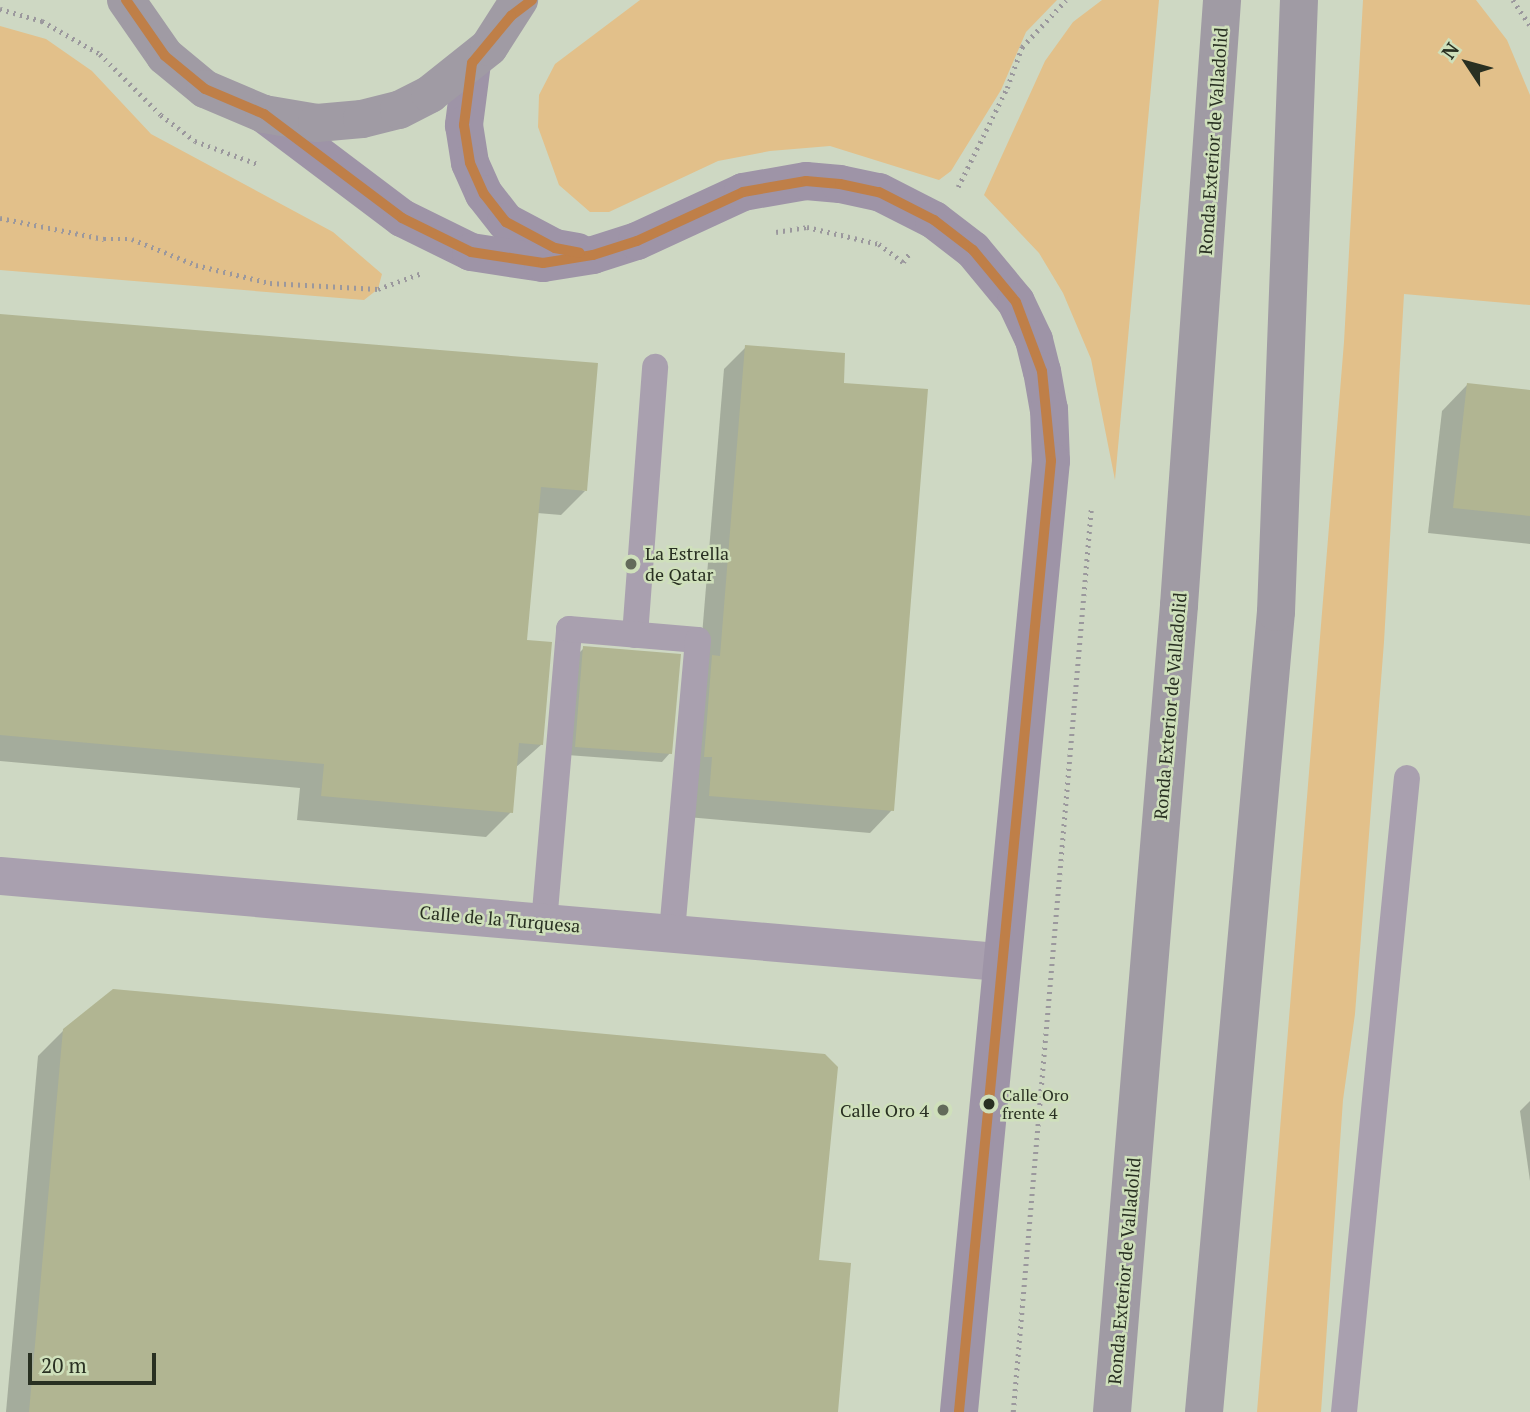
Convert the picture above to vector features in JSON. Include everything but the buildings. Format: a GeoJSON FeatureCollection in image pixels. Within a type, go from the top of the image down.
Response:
{"type":"FeatureCollection","features":[{"type":"Feature","properties":{"kind":"highway","name":"Ronda Exterior de Valladolid"},"geometry":{"type":"LineString","coordinates":[[1112,1412],[1222,0]]}},
{"type":"Feature","properties":{"kind":"highway"},"geometry":{"type":"LineString","coordinates":[[1204,1412],[1276,612],[1299,0]]}},
{"type":"Feature","properties":{"kind":"highway"},"geometry":{"type":"LineString","coordinates":[[121,4],[165,56],[205,89],[264,114],[317,123],[362,120],[399,110],[430,94],[472,63],[521,5]]}},
{"type":"Feature","properties":{"kind":"street"},"geometry":{"type":"LineString","coordinates":[[472,63],[464,125],[470,163],[484,194],[506,222],[555,248],[593,255]]}},
{"type":"Feature","properties":{"kind":"street"},"geometry":{"type":"LineString","coordinates":[[264,114],[402,218],[471,252],[543,263],[593,255],[637,241],[743,192],[806,181],[840,184],[879,192],[934,220],[973,250],[1016,302],[1034,340],[1042,371],[1049,409],[1051,461],[1000,962],[959,1412]]}},
{"type":"Feature","properties":{"kind":"street","name":"Calle de la Turquesa"},"geometry":{"type":"LineString","coordinates":[[0,877],[1000,962]]}},
{"type":"Feature","properties":{"kind":"lane"},"geometry":{"type":"LineString","coordinates":[[635,635],[655,367]]}},
{"type":"Feature","properties":{"kind":"lane"},"geometry":{"type":"LineString","coordinates":[[544,923],[569,629],[698,640],[672,934]]}},
{"type":"Feature","properties":{"kind":"lane"},"geometry":{"type":"LineString","coordinates":[[1344,1412],[1407,778]]}},
{"type":"Feature","properties":{"kind":"path"},"geometry":{"type":"LineString","coordinates":[[957,189],[1007,88],[1022,47],[1066,0]]}},
{"type":"Feature","properties":{"kind":"path"},"geometry":{"type":"LineString","coordinates":[[1513,0],[1530,25]]}},
{"type":"Feature","properties":{"kind":"path"},"geometry":{"type":"LineString","coordinates":[[0,218],[104,239],[132,239],[196,265],[270,283],[379,289],[423,273]]}},
{"type":"Feature","properties":{"kind":"shaded area"},"geometry":{"type":"Polygon","coordinates":[[[640,0],[1057,0],[1026,32],[1001,90],[951,171],[939,180],[830,146],[770,151],[718,161],[609,212],[590,212],[559,185],[538,127],[539,95],[555,64],[640,0]]]}},
{"type":"Feature","properties":{"kind":"shaded area"},"geometry":{"type":"Polygon","coordinates":[[[1102,0],[1159,0],[1115,480],[1091,359],[1063,293],[1039,253],[984,195],[1045,61],[1073,22],[1102,0]]]}},
{"type":"Feature","properties":{"kind":"shaded area"},"geometry":{"type":"Polygon","coordinates":[[[1363,0],[1476,0],[1507,40],[1530,95],[1530,305],[1404,294],[1384,642],[1355,1014],[1343,1100],[1321,1412],[1257,1412],[1344,342],[1363,0]]]}},
{"type":"Feature","properties":{"kind":"shaded area"},"geometry":{"type":"Polygon","coordinates":[[[0,26],[46,39],[92,71],[151,134],[333,232],[382,274],[378,289],[364,300],[0,270],[0,26]]]}},
{"type":"Feature","properties":{"kind":"transit line"},"geometry":{"type":"LineString","coordinates":[[126,0],[165,56],[205,89],[264,114],[402,218],[471,252],[543,263],[593,255],[637,241],[743,192],[806,181],[840,184],[879,192],[934,220],[973,250],[1016,302],[1042,371],[1051,461],[959,1412]]}},
{"type":"Feature","properties":{"kind":"transit line"},"geometry":{"type":"LineString","coordinates":[[532,0],[511,16],[472,63],[464,125],[470,163],[484,194],[506,222],[555,248],[580,253]]}},
{"type":"Feature","properties":{"kind":"place","name":"La Estrella de Qatar"},"geometry":{"type":"Point","coordinates":[631,564]}},
{"type":"Feature","properties":{"kind":"place","name":"Calle Oro frente 4"},"geometry":{"type":"Point","coordinates":[989,1104]}},
{"type":"Feature","properties":{"kind":"place","name":"Calle Oro 4"},"geometry":{"type":"Point","coordinates":[943,1110]}}]}
